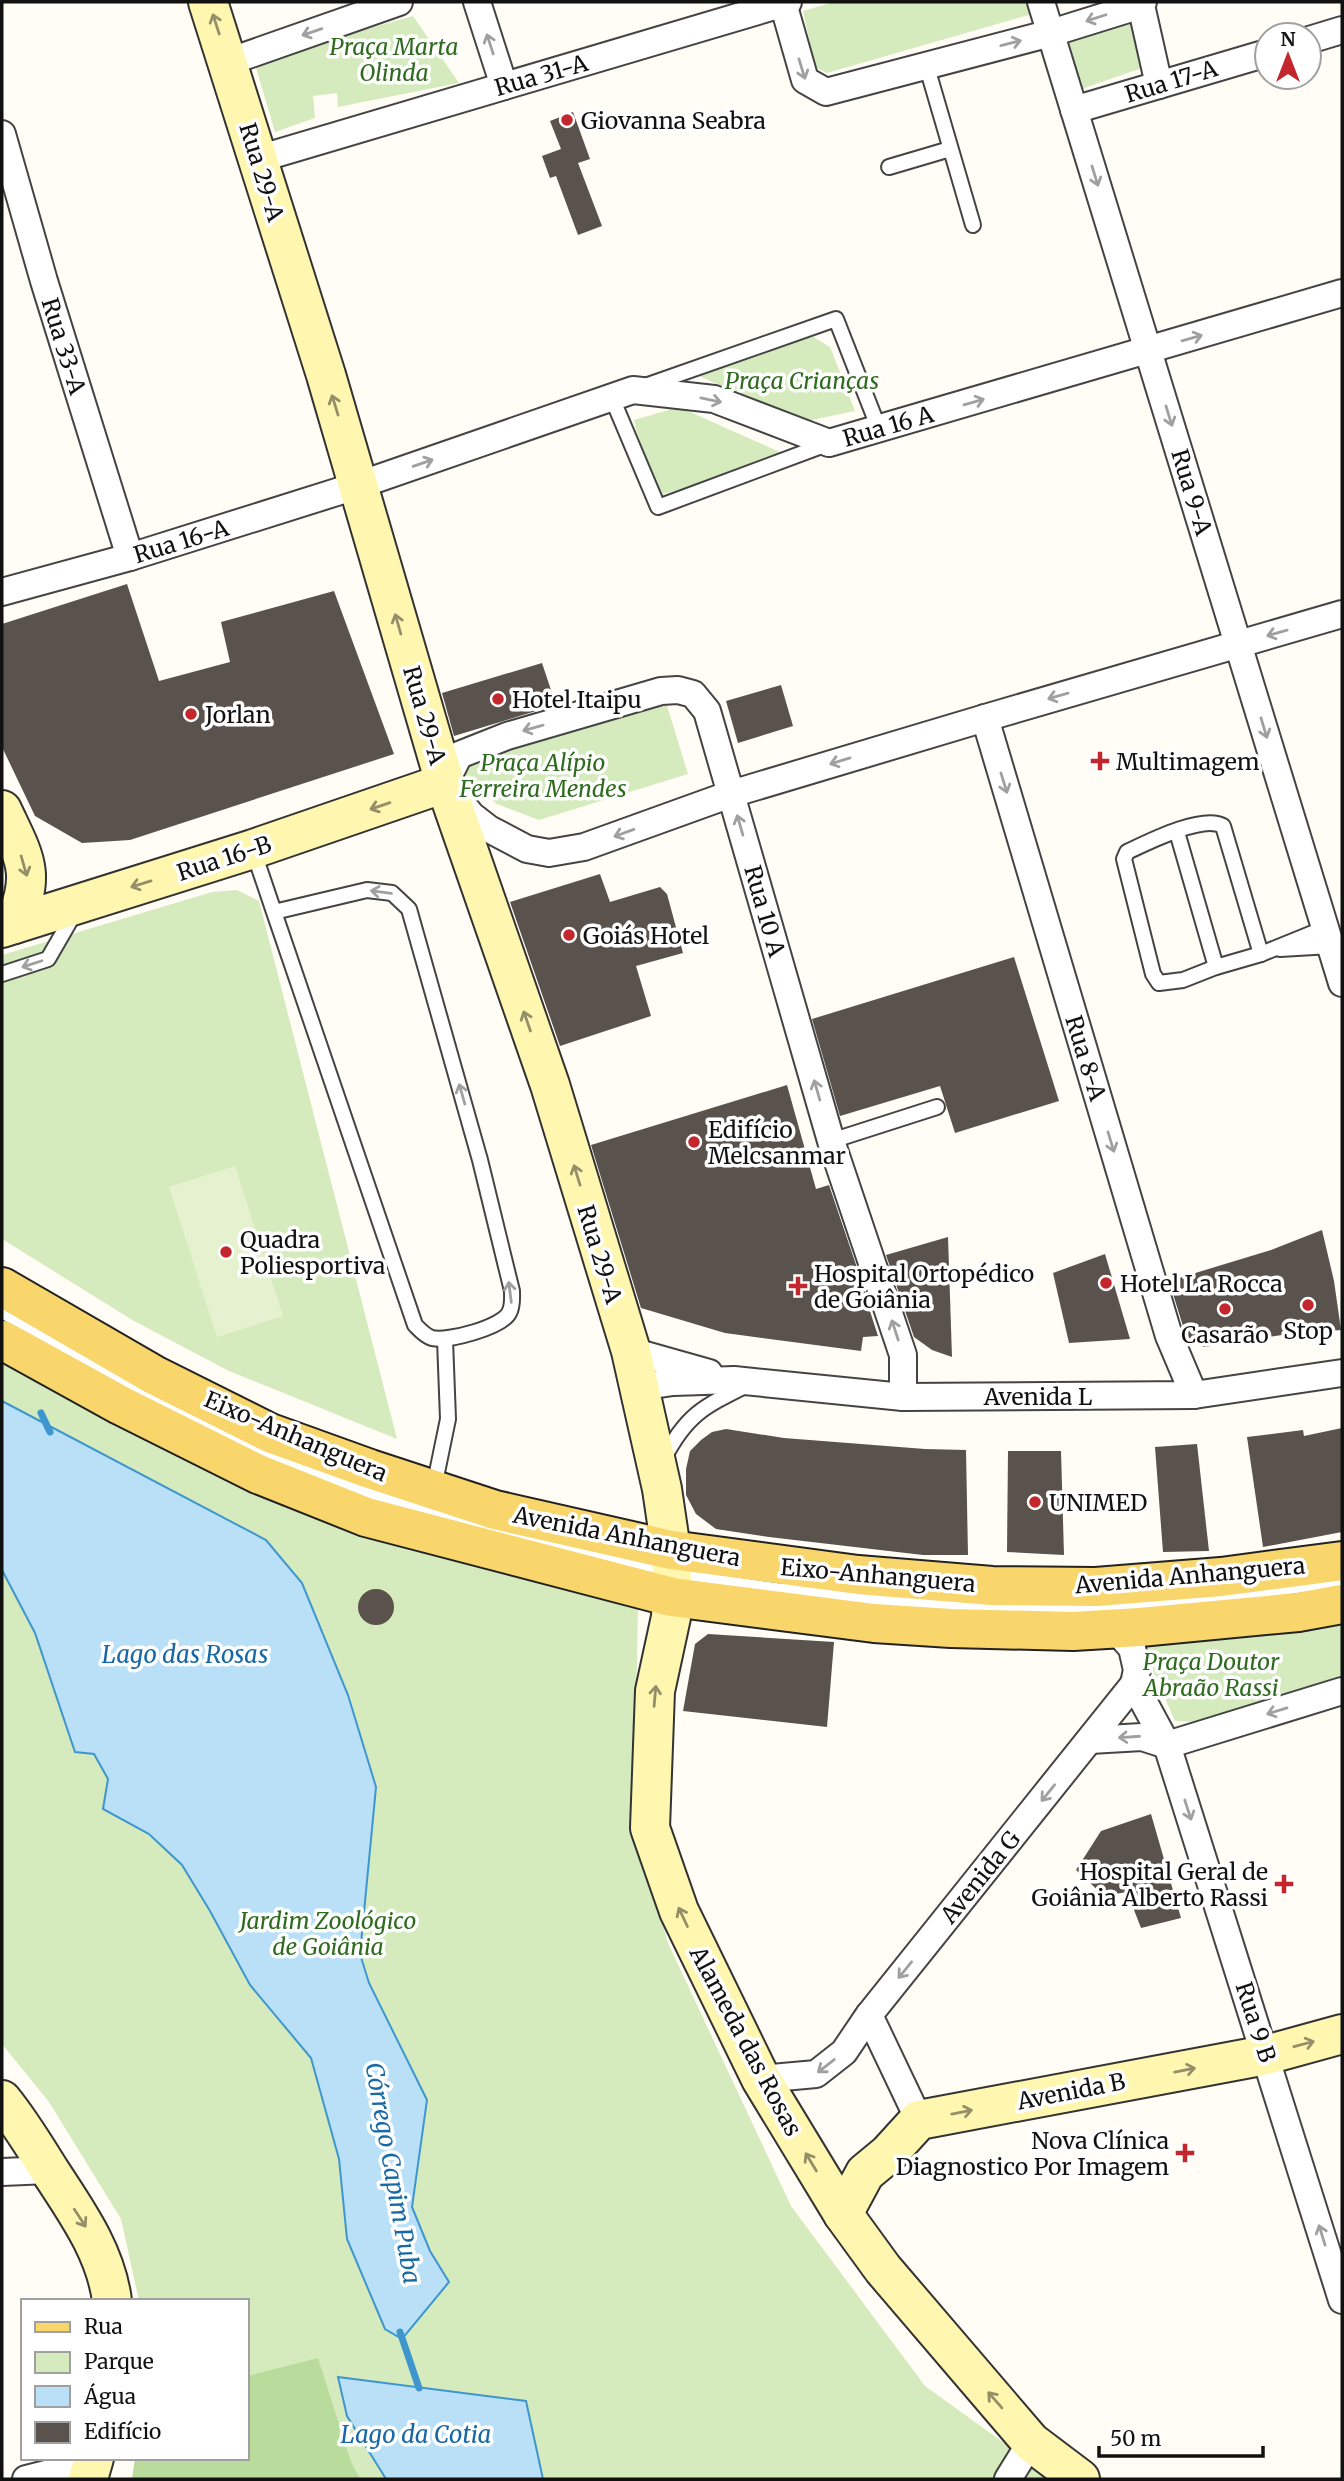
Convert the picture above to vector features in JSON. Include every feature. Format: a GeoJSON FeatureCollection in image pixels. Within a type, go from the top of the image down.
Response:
{"type":"FeatureCollection","features":[{"type":"Feature","properties":{"kind":"main road","name":"Avenida Anhanguera"},"geometry":{"type":"LineString","coordinates":[[2,1287],[154,1375],[270,1433],[788,1613],[925,1626],[1129,1635],[1342,1604]]}},
{"type":"Feature","properties":{"kind":"main road","name":"Avenida Anhanguera"},"geometry":{"type":"LineString","coordinates":[[2,1340],[120,1405],[258,1474],[366,1517],[672,1574],[858,1575],[992,1586],[1096,1587],[1221,1577],[1342,1561]]}},
{"type":"Feature","properties":{"kind":"street","name":"Rua 29-A"},"geometry":{"type":"LineString","coordinates":[[208,2],[359,485],[444,783],[550,1085],[635,1369],[658,1471],[672,1574]]}},
{"type":"Feature","properties":{"kind":"street"},"geometry":{"type":"LineString","coordinates":[[228,62],[399,2]]}},
{"type":"Feature","properties":{"kind":"street"},"geometry":{"type":"LineString","coordinates":[[477,2],[504,86]]}},
{"type":"Feature","properties":{"kind":"street","name":"Rua 9-A"},"geometry":{"type":"LineString","coordinates":[[1041,2],[1342,983]]}},
{"type":"Feature","properties":{"kind":"street","name":"Rua 31-A"},"geometry":{"type":"LineString","coordinates":[[258,159],[786,3],[805,80],[827,93],[926,64],[1051,33],[1142,3]]}},
{"type":"Feature","properties":{"kind":"street"},"geometry":{"type":"LineString","coordinates":[[1142,3],[1159,85]]}},
{"type":"Feature","properties":{"kind":"street"},"geometry":{"type":"LineString","coordinates":[[1323,36],[1342,30]]}},
{"type":"Feature","properties":{"kind":"street","name":"Rua 17-A"},"geometry":{"type":"LineString","coordinates":[[1074,110],[1253,56]]}},
{"type":"Feature","properties":{"kind":"street","name":"Rua 33-A"},"geometry":{"type":"LineString","coordinates":[[2,134],[44,281],[130,557]]}},
{"type":"Feature","properties":{"kind":"street","name":"Rua 16 A"},"geometry":{"type":"LineString","coordinates":[[359,485],[623,394],[714,399],[829,443],[1342,293]]}},
{"type":"Feature","properties":{"kind":"street","name":"Rua 16-A"},"geometry":{"type":"LineString","coordinates":[[2,592],[130,557],[359,485]]}},
{"type":"Feature","properties":{"kind":"street"},"geometry":{"type":"LineString","coordinates":[[444,783],[471,815],[489,829],[527,849],[548,853],[584,847],[731,794],[1342,614]]}},
{"type":"Feature","properties":{"kind":"street","name":"Rua 10 A"},"geometry":{"type":"LineString","coordinates":[[444,783],[459,755],[507,736],[661,691],[678,690],[693,695],[707,711],[831,1141],[903,1355],[903,1397]]}},
{"type":"Feature","properties":{"kind":"street","name":"Rua 8-A"},"geometry":{"type":"LineString","coordinates":[[985,718],[1169,1336],[1194,1395]]}},
{"type":"Feature","properties":{"kind":"street","name":"Rua 16-B"},"geometry":{"type":"LineString","coordinates":[[8,926],[253,849],[444,783]]}},
{"type":"Feature","properties":{"kind":"street"},"geometry":{"type":"LineString","coordinates":[[2,810],[26,870],[27,891],[8,926]]}},
{"type":"Feature","properties":{"kind":"street","name":"Avenida L"},"geometry":{"type":"LineString","coordinates":[[635,1369],[903,1397],[1194,1395],[1342,1373]]}},
{"type":"Feature","properties":{"kind":"street","name":"Avenida L"},"geometry":{"type":"LineString","coordinates":[[635,1369],[673,1382],[744,1381]]}},
{"type":"Feature","properties":{"kind":"street","name":"Alameda das Rosas"},"geometry":{"type":"LineString","coordinates":[[672,1574],[671,1617],[654,1690],[650,1828],[679,1911],[761,2079],[843,2214],[883,2269],[1031,2442],[1080,2479]]}},
{"type":"Feature","properties":{"kind":"street"},"geometry":{"type":"LineString","coordinates":[[1129,1635],[1136,1670],[1134,1684]]}},
{"type":"Feature","properties":{"kind":"street","name":"Avenida G"},"geometry":{"type":"LineString","coordinates":[[761,2079],[816,2074],[844,2052],[869,2015],[1134,1684]]}},
{"type":"Feature","properties":{"kind":"street","name":"Rua 9 B"},"geometry":{"type":"LineString","coordinates":[[1134,1684],[1167,1745],[1342,2300]]}},
{"type":"Feature","properties":{"kind":"street"},"geometry":{"type":"LineString","coordinates":[[1090,1740],[1142,1737],[1167,1745],[1342,1691]]}},
{"type":"Feature","properties":{"kind":"street"},"geometry":{"type":"LineString","coordinates":[[843,2214],[865,2173],[888,2154],[919,2120],[869,2015]]}},
{"type":"Feature","properties":{"kind":"street","name":"Avenida B"},"geometry":{"type":"LineString","coordinates":[[919,2120],[1266,2054],[1342,2034]]}},
{"type":"Feature","properties":{"kind":"street"},"geometry":{"type":"LineString","coordinates":[[4,2107],[89,2233],[111,2287],[113,2299]]}},
{"type":"Feature","properties":{"kind":"street"},"geometry":{"type":"LineString","coordinates":[[2,2172],[49,2170]]}},
{"type":"Feature","properties":{"kind":"street"},"geometry":{"type":"LineString","coordinates":[[1008,2479],[1031,2442]]}},
{"type":"Feature","properties":{"kind":"street"},"geometry":{"type":"LineString","coordinates":[[26,2479],[91,2467]]}},
{"type":"Feature","properties":{"kind":"lane"},"geometry":{"type":"LineString","coordinates":[[926,64],[973,225]]}},
{"type":"Feature","properties":{"kind":"lane"},"geometry":{"type":"LineString","coordinates":[[889,167],[950,149]]}},
{"type":"Feature","properties":{"kind":"lane"},"geometry":{"type":"LineString","coordinates":[[829,443],[658,507],[623,394],[836,319],[879,429]]}},
{"type":"Feature","properties":{"kind":"lane"},"geometry":{"type":"LineString","coordinates":[[1268,951],[1223,826],[1209,822],[1127,852],[1124,859],[1153,974],[1159,982],[1183,980],[1268,951],[1328,937]]}},
{"type":"Feature","properties":{"kind":"lane"},"geometry":{"type":"LineString","coordinates":[[1177,832],[1216,967]]}},
{"type":"Feature","properties":{"kind":"lane"},"geometry":{"type":"LineString","coordinates":[[253,849],[274,912],[415,1325],[429,1338],[445,1340],[497,1324],[509,1315],[512,1291],[480,1160],[409,909],[392,893],[368,890],[274,912]]}},
{"type":"Feature","properties":{"kind":"lane"},"geometry":{"type":"LineString","coordinates":[[2,974],[48,959],[79,903]]}},
{"type":"Feature","properties":{"kind":"lane"},"geometry":{"type":"LineString","coordinates":[[831,1141],[937,1107]]}},
{"type":"Feature","properties":{"kind":"lane","name":"Eixo-Anhanguera"},"geometry":{"type":"LineString","coordinates":[[2,1311],[222,1435],[351,1488],[470,1523],[672,1574],[776,1590],[969,1607],[1097,1606],[1200,1599],[1342,1580]]}},
{"type":"Feature","properties":{"kind":"lane"},"geometry":{"type":"LineString","coordinates":[[433,1490],[448,1419],[445,1340]]}},
{"type":"Feature","properties":{"kind":"lane"},"geometry":{"type":"LineString","coordinates":[[658,1471],[680,1430],[690,1419],[744,1381]]}},
{"type":"Feature","properties":{"kind":"green space"},"geometry":{"type":"Polygon","coordinates":[[[834,2],[1028,2],[1032,14],[827,73],[815,67],[803,11],[834,2]]]}},
{"type":"Feature","properties":{"kind":"green space","name":"Praça Marta Olinda"},"geometry":{"type":"Polygon","coordinates":[[[413,16],[459,83],[338,107],[337,93],[313,96],[315,118],[275,132],[254,61],[413,16]]]}},
{"type":"Feature","properties":{"kind":"green space"},"geometry":{"type":"Polygon","coordinates":[[[1131,20],[1142,68],[1076,91],[1059,39],[1131,20]]]}},
{"type":"Feature","properties":{"kind":"green space","name":"Praça Crianças"},"geometry":{"type":"Polygon","coordinates":[[[812,336],[830,347],[855,411],[802,422],[697,375],[812,336]]]}},
{"type":"Feature","properties":{"kind":"green space","name":"Praça Crianças"},"geometry":{"type":"Polygon","coordinates":[[[679,407],[791,457],[660,495],[634,420],[679,407]]]}},
{"type":"Feature","properties":{"kind":"green space","name":"Praça Alípio Ferreira Mendes"},"geometry":{"type":"Polygon","coordinates":[[[664,696],[688,774],[539,820],[497,804],[469,783],[460,756],[664,696]]]}},
{"type":"Feature","properties":{"kind":"green space"},"geometry":{"type":"Polygon","coordinates":[[[237,890],[259,901],[397,1439],[229,1371],[134,1321],[2,1239],[2,955],[212,892],[237,890]]]}},
{"type":"Feature","properties":{"kind":"green space","name":"Quadra Poliesportiva"},"geometry":{"type":"Polygon","coordinates":[[[235,1166],[283,1316],[217,1337],[169,1187],[235,1166]]]}},
{"type":"Feature","properties":{"kind":"green space","name":"Jardim Zoológico de Goiânia"},"geometry":{"type":"Polygon","coordinates":[[[2,1358],[173,1453],[355,1531],[638,1606],[634,1819],[668,1943],[791,2206],[925,2386],[1054,2479],[141,2479],[248,2460],[248,2299],[139,2299],[121,2219],[49,2102],[2,2044],[2,1358]]]}},
{"type":"Feature","properties":{"kind":"green space","name":"Praça Doutor Abraão Rassi"},"geometry":{"type":"Polygon","coordinates":[[[1342,1606],[1342,1686],[1219,1723],[1175,1721],[1137,1635],[1342,1606]]]}},
{"type":"Feature","properties":{"kind":"green space"},"geometry":{"type":"Polygon","coordinates":[[[318,2358],[351,2462],[360,2479],[132,2479],[135,2460],[248,2460],[248,2376],[318,2358]]]}},
{"type":"Feature","properties":{"kind":"water","name":"Lago das Rosas"},"geometry":{"type":"Polygon","coordinates":[[[2,1401],[266,1540],[302,1583],[348,1695],[376,1787],[360,1954],[369,1983],[427,2100],[412,2207],[430,2251],[449,2282],[402,2339],[385,2329],[347,2239],[339,2159],[311,2058],[250,1985],[182,1865],[149,1834],[103,1809],[108,1779],[94,1754],[75,1752],[35,1633],[2,1570],[2,1401]]]}},
{"type":"Feature","properties":{"kind":"water","name":"Lago da Cotia"},"geometry":{"type":"Polygon","coordinates":[[[338,2377],[526,2401],[543,2479],[386,2479],[347,2416],[338,2377]]]}},
{"type":"Feature","properties":{"kind":"building"},"geometry":{"type":"Polygon","coordinates":[[[573,112],[590,159],[578,163],[602,226],[578,235],[556,176],[550,178],[542,156],[561,149],[550,121],[573,112]]]}},
{"type":"Feature","properties":{"kind":"building","name":"Jorlan"},"geometry":{"type":"Polygon","coordinates":[[[127,584],[159,681],[230,662],[221,622],[334,591],[394,754],[130,840],[82,843],[35,816],[2,747],[2,624],[127,584]]]}},
{"type":"Feature","properties":{"kind":"building","name":"Hotel Itaipu"},"geometry":{"type":"Polygon","coordinates":[[[542,663],[556,705],[454,736],[442,693],[542,663]]]}},
{"type":"Feature","properties":{"kind":"building"},"geometry":{"type":"Polygon","coordinates":[[[781,685],[793,726],[738,743],[726,701],[781,685]]]}},
{"type":"Feature","properties":{"kind":"building"},"geometry":{"type":"Polygon","coordinates":[[[600,874],[610,902],[660,887],[667,894],[683,953],[636,966],[651,1016],[560,1046],[510,902],[600,874]]]}},
{"type":"Feature","properties":{"kind":"building"},"geometry":{"type":"Polygon","coordinates":[[[1014,957],[1059,1101],[955,1133],[940,1086],[840,1116],[812,1019],[1014,957]]]}},
{"type":"Feature","properties":{"kind":"building"},"geometry":{"type":"Polygon","coordinates":[[[787,1085],[816,1189],[829,1185],[870,1306],[868,1305],[878,1336],[863,1337],[861,1351],[725,1333],[641,1308],[591,1145],[787,1085]]]}},
{"type":"Feature","properties":{"kind":"building"},"geometry":{"type":"Polygon","coordinates":[[[1322,1230],[1334,1281],[1341,1330],[1282,1335],[1204,1347],[1187,1339],[1169,1281],[1271,1250],[1322,1230]]]}},
{"type":"Feature","properties":{"kind":"building"},"geometry":{"type":"Polygon","coordinates":[[[948,1237],[952,1357],[932,1350],[914,1337],[886,1255],[948,1237]]]}},
{"type":"Feature","properties":{"kind":"building"},"geometry":{"type":"Polygon","coordinates":[[[1105,1254],[1130,1339],[1069,1343],[1053,1273],[1105,1254]]]}},
{"type":"Feature","properties":{"kind":"building"},"geometry":{"type":"Polygon","coordinates":[[[1342,1428],[1342,1532],[1263,1547],[1247,1437],[1303,1430],[1304,1436],[1342,1428]]]}},
{"type":"Feature","properties":{"kind":"building"},"geometry":{"type":"Polygon","coordinates":[[[726,1429],[784,1438],[966,1450],[968,1555],[923,1555],[716,1529],[696,1514],[686,1495],[686,1469],[690,1451],[701,1440],[712,1432],[726,1429]]]}},
{"type":"Feature","properties":{"kind":"building"},"geometry":{"type":"Polygon","coordinates":[[[1197,1444],[1209,1551],[1163,1552],[1155,1447],[1197,1444]]]}},
{"type":"Feature","properties":{"kind":"building","name":"UNIMED"},"geometry":{"type":"Polygon","coordinates":[[[1008,1451],[1061,1451],[1064,1555],[1007,1552],[1008,1451]]]}},
{"type":"Feature","properties":{"kind":"building"},"geometry":{"type":"Polygon","coordinates":[[[376,1589],[389,1594],[394,1607],[389,1620],[376,1625],[363,1620],[358,1607],[363,1594],[376,1589]]]}},
{"type":"Feature","properties":{"kind":"building"},"geometry":{"type":"Polygon","coordinates":[[[708,1634],[834,1642],[827,1727],[683,1711],[695,1644],[708,1634]]]}},
{"type":"Feature","properties":{"kind":"building"},"geometry":{"type":"Polygon","coordinates":[[[1151,1814],[1181,1918],[1141,1928],[1127,1892],[1104,1896],[1076,1870],[1101,1831],[1151,1814]]]}},
{"type":"Feature","properties":{"kind":"waterway","name":"Córrego Capim Puba"},"geometry":{"type":"LineString","coordinates":[[41,1413],[50,1432]]}},
{"type":"Feature","properties":{"kind":"waterway"},"geometry":{"type":"LineString","coordinates":[[400,2332],[419,2388]]}},
{"type":"Feature","properties":{"kind":"place","name":"Giovanna Seabra"},"geometry":{"type":"Point","coordinates":[567,120]}},
{"type":"Feature","properties":{"kind":"place","name":"Hotel Itaipu"},"geometry":{"type":"Point","coordinates":[498,699]}},
{"type":"Feature","properties":{"kind":"place","name":"Jorlan"},"geometry":{"type":"Point","coordinates":[191,714]}},
{"type":"Feature","properties":{"kind":"place","name":"Multimagem"},"geometry":{"type":"Point","coordinates":[1100,761]}},
{"type":"Feature","properties":{"kind":"place","name":"Goiás Hotel"},"geometry":{"type":"Point","coordinates":[569,935]}},
{"type":"Feature","properties":{"kind":"place","name":"Edifício Melcsanmar"},"geometry":{"type":"Point","coordinates":[694,1142]}},
{"type":"Feature","properties":{"kind":"place","name":"Quadra Poliesportiva"},"geometry":{"type":"Point","coordinates":[226,1252]}},
{"type":"Feature","properties":{"kind":"place","name":"Hotel La Rocca"},"geometry":{"type":"Point","coordinates":[1106,1283]}},
{"type":"Feature","properties":{"kind":"place","name":"Hospital Ortopédico de Goiânia"},"geometry":{"type":"Point","coordinates":[798,1286]}},
{"type":"Feature","properties":{"kind":"place","name":"Stop"},"geometry":{"type":"Point","coordinates":[1308,1305]}},
{"type":"Feature","properties":{"kind":"place","name":"Casarão"},"geometry":{"type":"Point","coordinates":[1225,1309]}},
{"type":"Feature","properties":{"kind":"place","name":"UNIMED"},"geometry":{"type":"Point","coordinates":[1035,1502]}},
{"type":"Feature","properties":{"kind":"place","name":"Hospital Geral de Goiânia Alberto Rassi"},"geometry":{"type":"Point","coordinates":[1284,1884]}},
{"type":"Feature","properties":{"kind":"place","name":"Nova Clínica Diagnostico Por Imagem"},"geometry":{"type":"Point","coordinates":[1185,2153]}}]}
